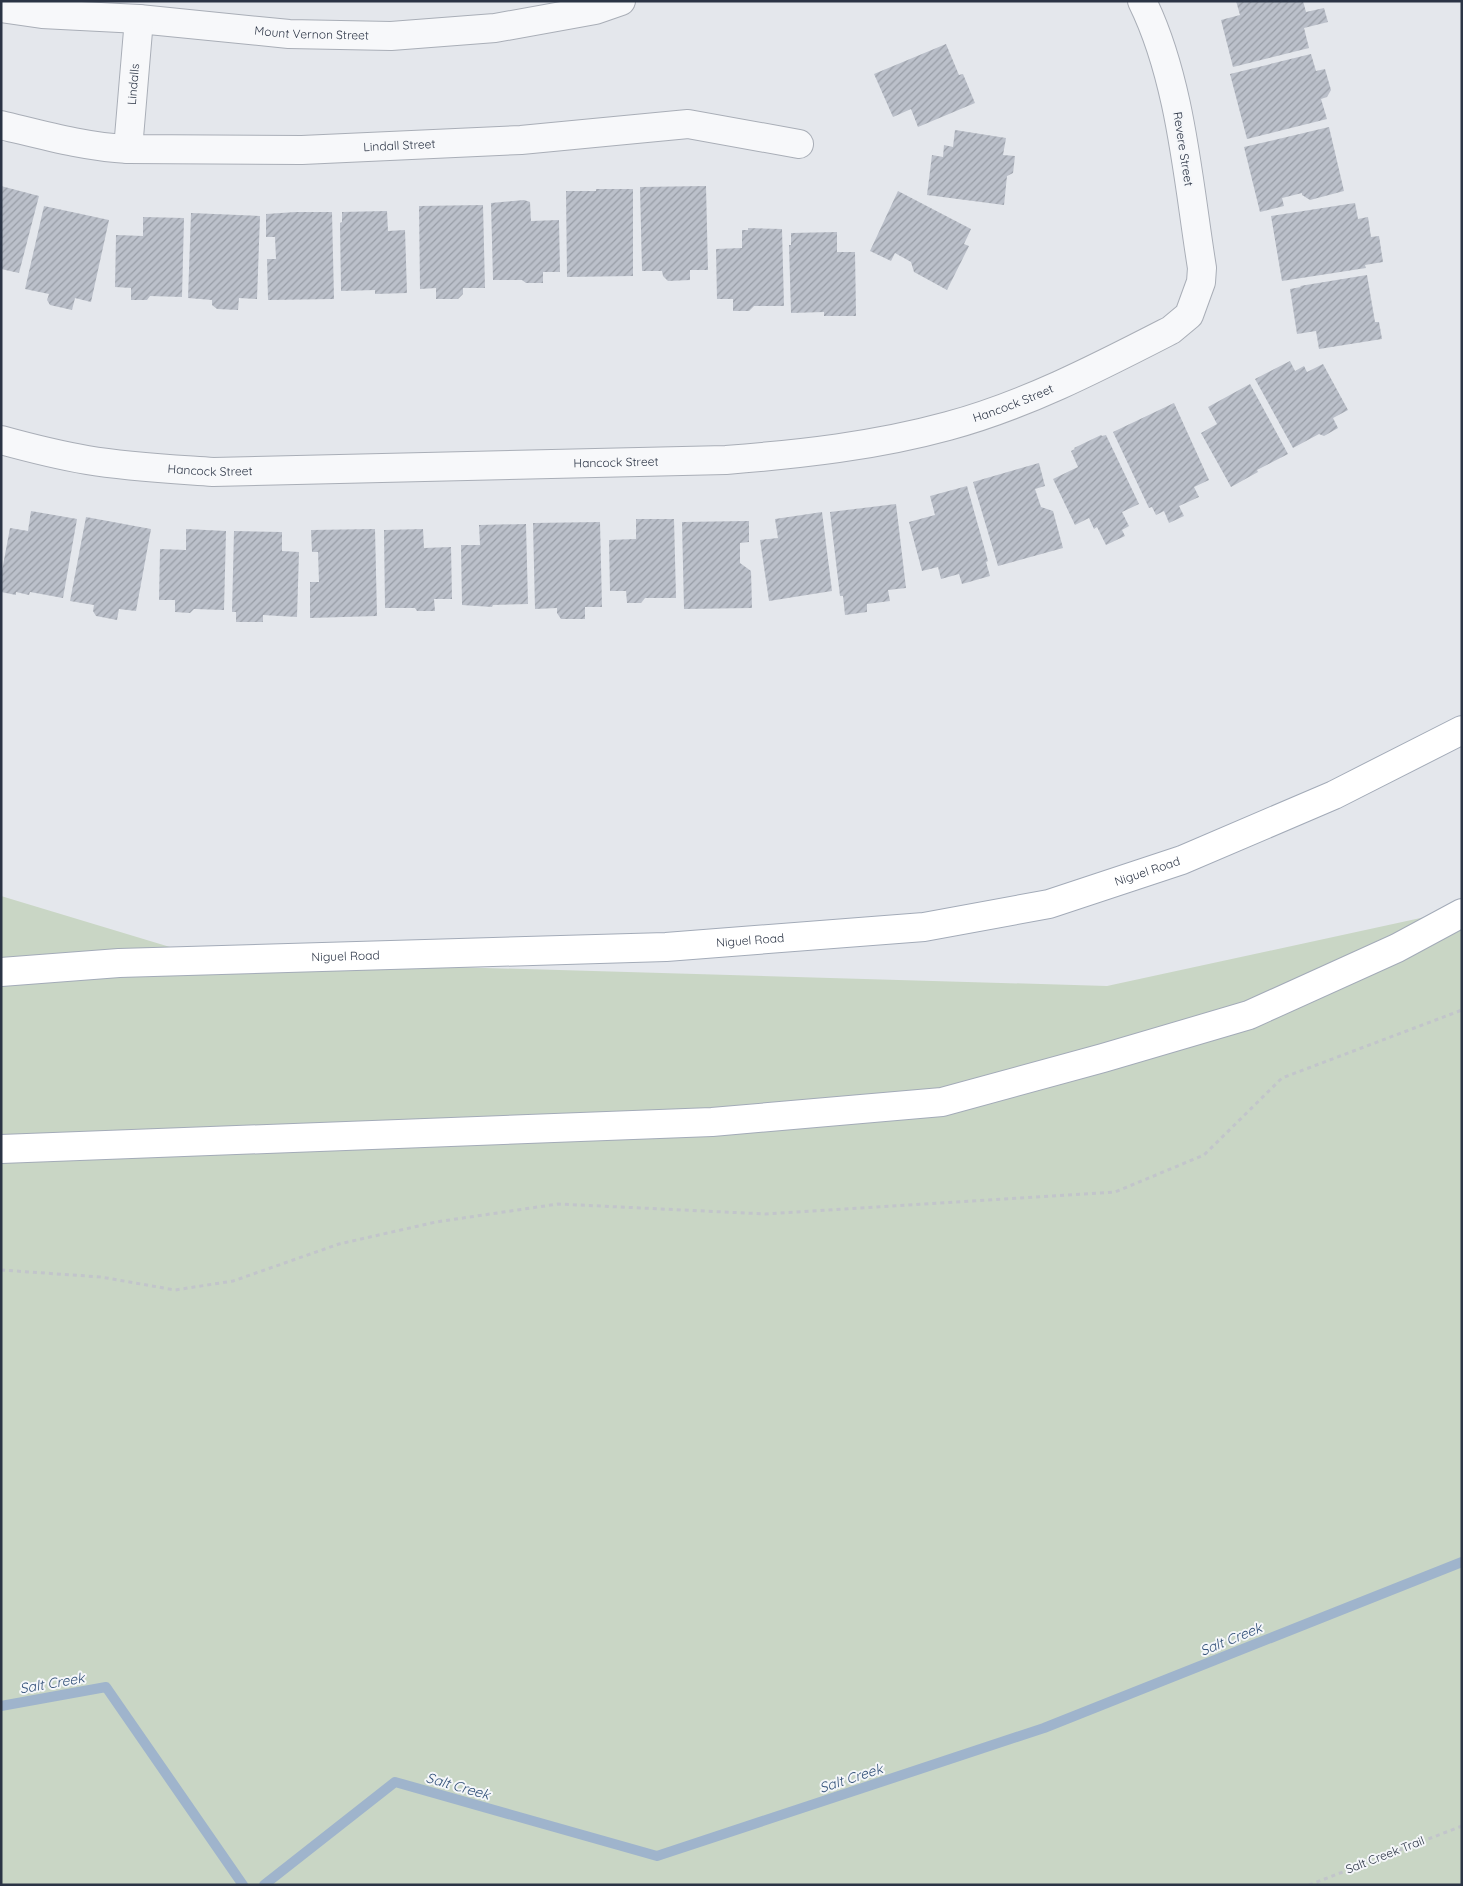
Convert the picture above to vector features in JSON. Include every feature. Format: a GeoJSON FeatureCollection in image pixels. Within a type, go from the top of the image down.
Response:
{"type":"FeatureCollection","features":[{"type":"Feature","properties":{"kind":"main road","name":"Niguel Road"},"geometry":{"type":"LineString","coordinates":[[1,972],[119,962],[666,947],[924,927],[1049,904],[1182,860],[1334,795],[1462,730]]}},
{"type":"Feature","properties":{"kind":"main road"},"geometry":{"type":"LineString","coordinates":[[1,1149],[712,1122],[942,1102],[1103,1058],[1249,1015],[1397,948],[1462,913]]}},
{"type":"Feature","properties":{"kind":"street","name":"Mount Vernon Street"},"geometry":{"type":"LineString","coordinates":[[1,8],[42,14],[139,19],[289,34],[391,36],[495,28],[595,10],[622,1]]}},
{"type":"Feature","properties":{"kind":"street","name":"Revere Street"},"geometry":{"type":"LineString","coordinates":[[1142,1],[1166,60],[1178,113],[1202,268],[1201,282],[1195,301]]}},
{"type":"Feature","properties":{"kind":"street","name":"Lindalls"},"geometry":{"type":"LineString","coordinates":[[128,149],[139,19]]}},
{"type":"Feature","properties":{"kind":"street","name":"Lindall Street"},"geometry":{"type":"LineString","coordinates":[[1,124],[53,138],[128,149],[322,150],[521,140],[688,124],[799,144]]}},
{"type":"Feature","properties":{"kind":"street","name":"Hancock Street"},"geometry":{"type":"LineString","coordinates":[[1,440],[88,460],[213,472],[726,460],[801,454],[850,448],[949,426],[1044,392],[1171,330],[1189,315],[1195,301]]}},
{"type":"Feature","properties":{"kind":"path"},"geometry":{"type":"LineString","coordinates":[[1,1270],[101,1277],[175,1290],[233,1281],[339,1244],[426,1224],[558,1204],[766,1214],[1115,1192],[1204,1155],[1282,1078],[1462,1010]]}},
{"type":"Feature","properties":{"kind":"path","name":"Salt Creek Trail"},"geometry":{"type":"LineString","coordinates":[[1309,1885],[1462,1826]]}},
{"type":"Feature","properties":{"kind":"green space"},"geometry":{"type":"Polygon","coordinates":[[[1,896],[213,960],[1107,986],[1462,909],[1462,1885],[1,1885],[1,896]]]}},
{"type":"Feature","properties":{"kind":"building"},"geometry":{"type":"Polygon","coordinates":[[[1236,1],[1303,1],[1306,12],[1324,8],[1328,22],[1304,28],[1309,48],[1233,67],[1221,20],[1240,15],[1236,1]]]}},
{"type":"Feature","properties":{"kind":"building"},"geometry":{"type":"Polygon","coordinates":[[[946,44],[959,75],[963,74],[975,103],[918,127],[911,109],[893,117],[874,74],[946,44]]]}},
{"type":"Feature","properties":{"kind":"building"},"geometry":{"type":"Polygon","coordinates":[[[1311,54],[1316,71],[1325,69],[1331,90],[1327,97],[1321,99],[1327,119],[1247,139],[1230,74],[1311,54]]]}},
{"type":"Feature","properties":{"kind":"building"},"geometry":{"type":"Polygon","coordinates":[[[1329,127],[1344,191],[1310,200],[1302,195],[1302,193],[1282,198],[1284,206],[1260,212],[1244,147],[1329,127]]]}},
{"type":"Feature","properties":{"kind":"building"},"geometry":{"type":"Polygon","coordinates":[[[955,130],[1006,138],[1003,155],[1015,156],[1013,173],[1007,176],[1004,205],[927,195],[932,155],[943,157],[944,145],[953,147],[955,130]]]}},
{"type":"Feature","properties":{"kind":"building"},"geometry":{"type":"Polygon","coordinates":[[[1,186],[39,196],[19,273],[1,269],[1,186]]]}},
{"type":"Feature","properties":{"kind":"building"},"geometry":{"type":"Polygon","coordinates":[[[706,186],[708,270],[690,270],[690,280],[668,281],[663,276],[662,271],[642,271],[640,187],[706,186]]]}},
{"type":"Feature","properties":{"kind":"building"},"geometry":{"type":"Polygon","coordinates":[[[596,189],[633,189],[633,276],[567,277],[566,191],[596,191],[596,189]]]}},
{"type":"Feature","properties":{"kind":"building"},"geometry":{"type":"Polygon","coordinates":[[[898,191],[971,229],[964,244],[969,246],[947,290],[914,272],[911,262],[895,253],[891,261],[870,251],[898,191]]]}},
{"type":"Feature","properties":{"kind":"building"},"geometry":{"type":"Polygon","coordinates":[[[524,200],[530,202],[531,221],[559,220],[560,272],[543,272],[543,283],[526,283],[522,280],[493,280],[491,203],[524,200]]]}},
{"type":"Feature","properties":{"kind":"building"},"geometry":{"type":"Polygon","coordinates":[[[1355,203],[1358,219],[1368,217],[1371,237],[1379,236],[1383,262],[1365,265],[1366,268],[1282,281],[1271,216],[1355,203]]]}},
{"type":"Feature","properties":{"kind":"building"},"geometry":{"type":"Polygon","coordinates":[[[483,205],[485,288],[463,288],[463,294],[458,299],[436,299],[436,288],[420,289],[419,206],[483,205]]]}},
{"type":"Feature","properties":{"kind":"building"},"geometry":{"type":"Polygon","coordinates":[[[44,206],[109,220],[91,302],[75,298],[72,310],[50,305],[47,300],[49,294],[25,289],[44,206]]]}},
{"type":"Feature","properties":{"kind":"building"},"geometry":{"type":"Polygon","coordinates":[[[387,211],[388,231],[405,230],[407,293],[375,294],[375,290],[341,291],[340,223],[342,222],[342,212],[387,211]]]}},
{"type":"Feature","properties":{"kind":"building"},"geometry":{"type":"Polygon","coordinates":[[[332,212],[334,299],[268,300],[267,259],[276,259],[275,237],[266,237],[266,214],[332,212]]]}},
{"type":"Feature","properties":{"kind":"building"},"geometry":{"type":"Polygon","coordinates":[[[191,213],[260,216],[257,299],[239,298],[238,310],[217,309],[212,305],[212,300],[188,298],[191,213]]]}},
{"type":"Feature","properties":{"kind":"building"},"geometry":{"type":"Polygon","coordinates":[[[143,217],[184,218],[182,297],[150,296],[147,300],[131,300],[131,288],[115,287],[116,235],[143,236],[143,217]]]}},
{"type":"Feature","properties":{"kind":"building"},"geometry":{"type":"Polygon","coordinates":[[[748,228],[782,229],[784,306],[754,306],[749,311],[733,311],[733,299],[717,299],[716,249],[742,248],[742,230],[748,230],[748,228]]]}},
{"type":"Feature","properties":{"kind":"building"},"geometry":{"type":"Polygon","coordinates":[[[837,232],[837,252],[855,252],[856,316],[824,316],[824,312],[791,313],[789,245],[791,245],[791,233],[837,232]]]}},
{"type":"Feature","properties":{"kind":"building"},"geometry":{"type":"Polygon","coordinates":[[[1367,275],[1375,322],[1379,322],[1382,339],[1319,349],[1316,331],[1297,334],[1290,289],[1367,275]]]}},
{"type":"Feature","properties":{"kind":"building"},"geometry":{"type":"Polygon","coordinates":[[[1290,361],[1295,371],[1304,366],[1307,372],[1323,364],[1348,410],[1333,418],[1338,428],[1324,436],[1319,434],[1293,448],[1255,379],[1290,361]]]}},
{"type":"Feature","properties":{"kind":"building"},"geometry":{"type":"Polygon","coordinates":[[[1250,384],[1288,454],[1257,470],[1258,472],[1231,487],[1201,433],[1217,424],[1208,407],[1250,384]]]}},
{"type":"Feature","properties":{"kind":"building"},"geometry":{"type":"Polygon","coordinates":[[[1174,403],[1209,480],[1194,487],[1199,497],[1179,506],[1184,516],[1169,523],[1164,511],[1156,515],[1152,507],[1149,508],[1113,432],[1174,403]]]}},
{"type":"Feature","properties":{"kind":"building"},"geometry":{"type":"Polygon","coordinates":[[[1101,435],[1106,435],[1139,504],[1122,512],[1129,526],[1122,530],[1125,536],[1106,545],[1097,527],[1094,529],[1089,518],[1075,525],[1053,479],[1078,467],[1071,451],[1074,448],[1101,435]]]}},
{"type":"Feature","properties":{"kind":"building"},"geometry":{"type":"Polygon","coordinates":[[[1039,463],[1045,486],[1035,489],[1041,507],[1053,511],[1063,548],[998,566],[973,482],[1039,463]]]}},
{"type":"Feature","properties":{"kind":"building"},"geometry":{"type":"Polygon","coordinates":[[[967,486],[988,561],[986,562],[990,576],[962,584],[959,574],[941,579],[938,567],[922,571],[909,522],[935,515],[930,496],[967,486]]]}},
{"type":"Feature","properties":{"kind":"building"},"geometry":{"type":"Polygon","coordinates":[[[896,504],[906,588],[888,590],[890,601],[867,604],[867,612],[845,615],[843,596],[840,596],[830,512],[896,504]]]}},
{"type":"Feature","properties":{"kind":"building"},"geometry":{"type":"Polygon","coordinates":[[[31,511],[77,519],[63,598],[30,592],[29,595],[16,592],[16,595],[1,592],[1,576],[10,528],[28,531],[31,511]]]}},
{"type":"Feature","properties":{"kind":"building"},"geometry":{"type":"Polygon","coordinates":[[[822,512],[832,591],[769,601],[760,540],[778,538],[775,519],[822,512]]]}},
{"type":"Feature","properties":{"kind":"building"},"geometry":{"type":"Polygon","coordinates":[[[86,517],[151,529],[136,611],[119,609],[117,620],[96,616],[93,611],[94,605],[70,601],[86,517]]]}},
{"type":"Feature","properties":{"kind":"building"},"geometry":{"type":"Polygon","coordinates":[[[636,519],[674,519],[676,598],[645,598],[641,603],[627,603],[626,591],[610,591],[609,540],[636,539],[636,519]]]}},
{"type":"Feature","properties":{"kind":"building"},"geometry":{"type":"Polygon","coordinates":[[[749,521],[749,542],[740,543],[740,563],[751,571],[752,608],[684,609],[682,522],[749,521]]]}},
{"type":"Feature","properties":{"kind":"building"},"geometry":{"type":"Polygon","coordinates":[[[600,522],[602,607],[585,607],[585,619],[561,619],[557,613],[557,608],[535,609],[533,523],[600,522]]]}},
{"type":"Feature","properties":{"kind":"building"},"geometry":{"type":"Polygon","coordinates":[[[526,524],[528,604],[493,605],[492,607],[462,605],[461,545],[480,545],[479,525],[526,524]]]}},
{"type":"Feature","properties":{"kind":"building"},"geometry":{"type":"Polygon","coordinates":[[[186,529],[226,531],[224,610],[194,609],[190,613],[175,612],[175,600],[159,600],[160,549],[186,550],[186,529]]]}},
{"type":"Feature","properties":{"kind":"building"},"geometry":{"type":"Polygon","coordinates":[[[375,529],[377,616],[310,618],[310,582],[319,582],[318,552],[312,552],[311,530],[375,529]]]}},
{"type":"Feature","properties":{"kind":"building"},"geometry":{"type":"Polygon","coordinates":[[[423,529],[424,548],[451,547],[452,599],[434,599],[435,611],[417,611],[415,608],[385,608],[384,530],[423,529]]]}},
{"type":"Feature","properties":{"kind":"building"},"geometry":{"type":"Polygon","coordinates":[[[234,531],[282,532],[282,551],[299,552],[297,617],[263,615],[263,622],[236,622],[236,612],[232,612],[234,531]]]}},
{"type":"Feature","properties":{"kind":"waterway","name":"Salt Creek"},"geometry":{"type":"LineString","coordinates":[[264,1885],[395,1782],[657,1856],[1044,1728],[1462,1562]]}},
{"type":"Feature","properties":{"kind":"waterway","name":"Salt Creek"},"geometry":{"type":"LineString","coordinates":[[1,1706],[106,1687],[243,1885]]}}]}
